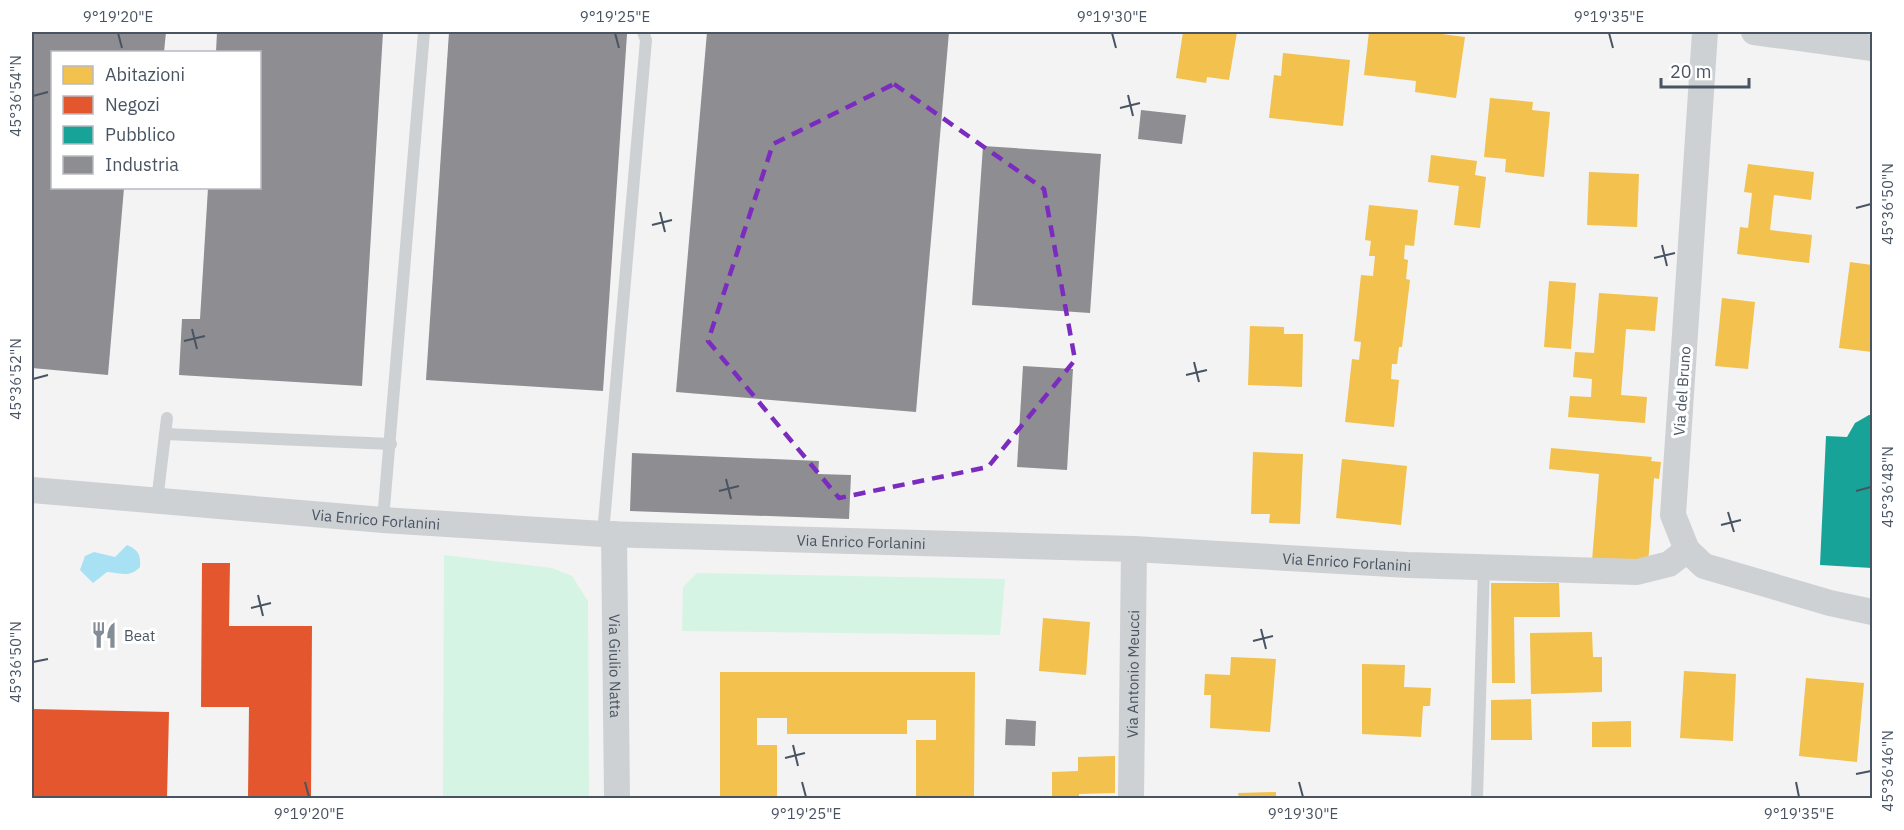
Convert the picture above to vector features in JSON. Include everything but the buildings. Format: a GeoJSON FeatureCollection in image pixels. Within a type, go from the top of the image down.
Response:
{"type":"FeatureCollection","features":[{"type":"Feature","properties":{"kind":"street","name":"Via del Bruno"},"geometry":{"type":"LineString","coordinates":[[1687,550],[1673,515],[1705,32]]}},
{"type":"Feature","properties":{"kind":"street"},"geometry":{"type":"LineString","coordinates":[[1754,32],[1872,48]]}},
{"type":"Feature","properties":{"kind":"street","name":"Via Enrico Forlanini"},"geometry":{"type":"LineString","coordinates":[[32,490],[383,520],[609,534],[1134,549],[1484,567],[1637,572],[1669,564],[1687,550]]}},
{"type":"Feature","properties":{"kind":"street","name":"Via Giulio Natta"},"geometry":{"type":"LineString","coordinates":[[609,534],[617,798]]}},
{"type":"Feature","properties":{"kind":"street","name":"Via Antonio Meucci"},"geometry":{"type":"LineString","coordinates":[[1131,798],[1134,549]]}},
{"type":"Feature","properties":{"kind":"street"},"geometry":{"type":"LineString","coordinates":[[1687,550],[1704,566],[1830,603],[1872,612]]}},
{"type":"Feature","properties":{"kind":"lane"},"geometry":{"type":"LineString","coordinates":[[383,520],[424,32]]}},
{"type":"Feature","properties":{"kind":"lane"},"geometry":{"type":"LineString","coordinates":[[609,534],[646,40],[643,32]]}},
{"type":"Feature","properties":{"kind":"lane"},"geometry":{"type":"LineString","coordinates":[[157,501],[166,418]]}},
{"type":"Feature","properties":{"kind":"lane"},"geometry":{"type":"LineString","coordinates":[[165,434],[390,444]]}},
{"type":"Feature","properties":{"kind":"lane"},"geometry":{"type":"LineString","coordinates":[[1477,798],[1484,567]]}},
{"type":"Feature","properties":{"kind":"highlighted area"},"geometry":{"type":"Polygon","coordinates":[[[894,84],[1044,189],[1075,360],[988,467],[839,498],[708,341],[773,144],[894,84]]]}},
{"type":"Feature","properties":{"kind":"green space"},"geometry":{"type":"Polygon","coordinates":[[[444,555],[552,568],[572,576],[588,601],[589,798],[443,798],[444,555]]]}},
{"type":"Feature","properties":{"kind":"green space"},"geometry":{"type":"Polygon","coordinates":[[[697,573],[1005,579],[1000,635],[682,631],[683,587],[697,573]]]}},
{"type":"Feature","properties":{"kind":"water"},"geometry":{"type":"Polygon","coordinates":[[[127,545],[136,551],[140,559],[140,567],[132,573],[107,572],[93,583],[80,570],[85,556],[94,552],[115,557],[127,545]]]}},
{"type":"Feature","properties":{"kind":"place","name":"Beat"},"geometry":{"type":"Point","coordinates":[104,635]}}]}
